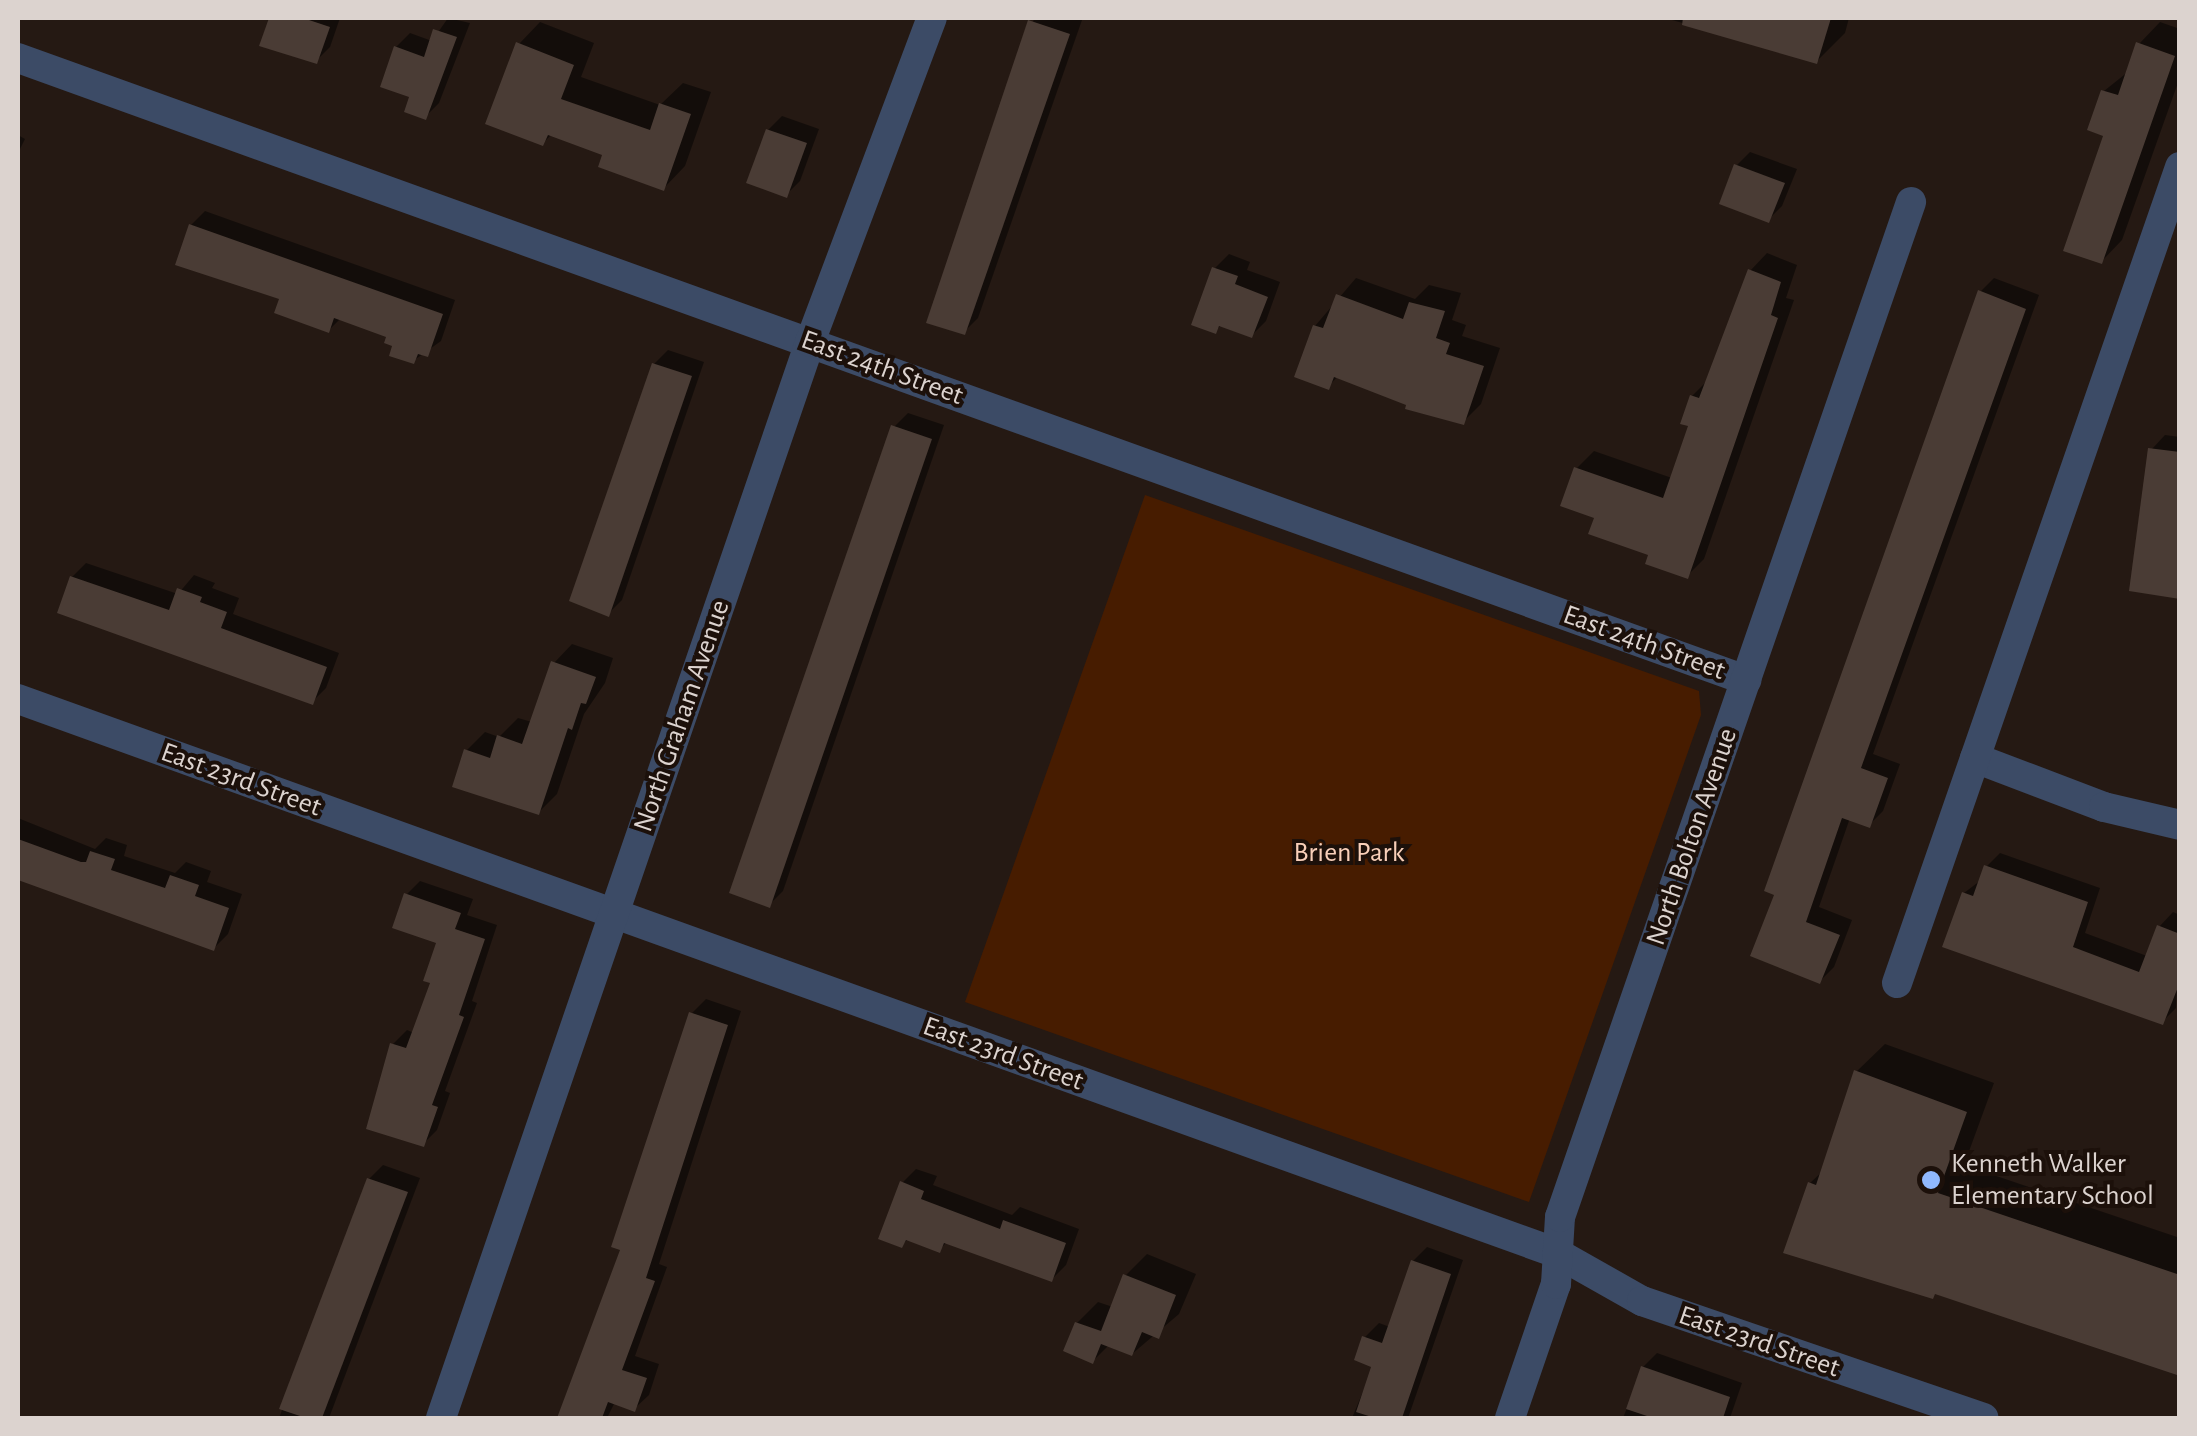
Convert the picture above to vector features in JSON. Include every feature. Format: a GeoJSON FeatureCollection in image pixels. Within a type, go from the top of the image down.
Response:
{"type":"FeatureCollection","features":[{"type":"Feature","properties":{"kind":"street","name":"North Graham Avenue"},"geometry":{"type":"LineString","coordinates":[[441,1418],[810,342],[932,18]]}},
{"type":"Feature","properties":{"kind":"street","name":"East 24th Street"},"geometry":{"type":"LineString","coordinates":[[18,58],[1746,680]]}},
{"type":"Feature","properties":{"kind":"street"},"geometry":{"type":"LineString","coordinates":[[1898,983],[2180,166]]}},
{"type":"Feature","properties":{"kind":"street","name":"North Bolton Avenue"},"geometry":{"type":"LineString","coordinates":[[1510,1418],[1553,1294],[1560,1217],[1912,202]]}},
{"type":"Feature","properties":{"kind":"street","name":"East 23rd Street"},"geometry":{"type":"LineString","coordinates":[[18,699],[1557,1253],[1642,1301],[1984,1418]]}},
{"type":"Feature","properties":{"kind":"street"},"geometry":{"type":"LineString","coordinates":[[1975,758],[2104,807],[2180,825]]}},
{"type":"Feature","properties":{"kind":"green space","name":"Brien Park"},"geometry":{"type":"Polygon","coordinates":[[[1145,495],[1699,691],[1701,715],[1529,1202],[965,1002],[1145,495]]]}},
{"type":"Feature","properties":{"kind":"building"},"geometry":{"type":"Polygon","coordinates":[[[269,18],[303,18],[330,27],[317,64],[259,46],[269,18]]]}},
{"type":"Feature","properties":{"kind":"building"},"geometry":{"type":"Polygon","coordinates":[[[1683,18],[1831,18],[1817,64],[1682,25],[1683,18]]]}},
{"type":"Feature","properties":{"kind":"building"},"geometry":{"type":"Polygon","coordinates":[[[1028,20],[1070,34],[965,335],[926,323],[1028,20]]]}},
{"type":"Feature","properties":{"kind":"building"},"geometry":{"type":"Polygon","coordinates":[[[433,29],[457,37],[426,120],[404,112],[409,97],[380,87],[394,46],[424,57],[433,29]]]}},
{"type":"Feature","properties":{"kind":"building"},"geometry":{"type":"Polygon","coordinates":[[[516,42],[574,65],[561,99],[650,130],[659,103],[691,114],[664,191],[598,167],[602,155],[548,135],[543,146],[485,124],[516,42]]]}},
{"type":"Feature","properties":{"kind":"building"},"geometry":{"type":"Polygon","coordinates":[[[2136,42],[2175,56],[2102,264],[2063,251],[2103,136],[2087,130],[2101,90],[2118,95],[2136,42]]]}},
{"type":"Feature","properties":{"kind":"building"},"geometry":{"type":"Polygon","coordinates":[[[766,129],[807,143],[787,198],[746,183],[766,129]]]}},
{"type":"Feature","properties":{"kind":"building"},"geometry":{"type":"Polygon","coordinates":[[[1734,164],[1785,183],[1769,223],[1719,204],[1734,164]]]}},
{"type":"Feature","properties":{"kind":"building"},"geometry":{"type":"Polygon","coordinates":[[[189,224],[443,314],[428,357],[418,354],[414,364],[389,356],[392,346],[384,343],[386,337],[334,318],[329,333],[274,313],[279,299],[175,265],[189,224]]]}},
{"type":"Feature","properties":{"kind":"building"},"geometry":{"type":"Polygon","coordinates":[[[1212,267],[1238,276],[1235,284],[1268,297],[1252,338],[1219,326],[1216,334],[1191,325],[1212,267]]]}},
{"type":"Feature","properties":{"kind":"building"},"geometry":{"type":"Polygon","coordinates":[[[1748,269],[1781,282],[1771,315],[1778,318],[1688,579],[1645,564],[1648,555],[1588,534],[1594,518],[1560,506],[1574,467],[1663,498],[1688,426],[1680,424],[1690,395],[1699,398],[1748,269]]]}},
{"type":"Feature","properties":{"kind":"building"},"geometry":{"type":"Polygon","coordinates":[[[1978,290],[2026,309],[1861,768],[1888,778],[1870,828],[1842,818],[1806,922],[1840,935],[1820,984],[1750,956],[1774,895],[1764,891],[1978,290]]]}},
{"type":"Feature","properties":{"kind":"building"},"geometry":{"type":"Polygon","coordinates":[[[1336,294],[1403,319],[1409,302],[1445,311],[1436,338],[1450,343],[1446,354],[1484,366],[1464,425],[1405,409],[1406,405],[1334,377],[1329,390],[1294,377],[1313,325],[1323,328],[1336,294]]]}},
{"type":"Feature","properties":{"kind":"building"},"geometry":{"type":"Polygon","coordinates":[[[652,363],[692,376],[609,617],[569,601],[652,363]]]}},
{"type":"Feature","properties":{"kind":"building"},"geometry":{"type":"Polygon","coordinates":[[[891,425],[932,439],[770,908],[729,893],[891,425]]]}},
{"type":"Feature","properties":{"kind":"building"},"geometry":{"type":"Polygon","coordinates":[[[2148,448],[2180,452],[2180,599],[2129,591],[2148,448]]]}},
{"type":"Feature","properties":{"kind":"building"},"geometry":{"type":"Polygon","coordinates":[[[70,576],[169,610],[177,588],[202,597],[200,602],[227,612],[221,628],[327,667],[313,705],[57,613],[70,576]]]}},
{"type":"Feature","properties":{"kind":"building"},"geometry":{"type":"Polygon","coordinates":[[[551,661],[596,677],[572,730],[568,728],[539,815],[452,787],[464,749],[490,758],[497,735],[522,744],[551,661]]]}},
{"type":"Feature","properties":{"kind":"building"},"geometry":{"type":"Polygon","coordinates":[[[18,839],[81,862],[86,862],[90,851],[115,859],[111,870],[165,888],[170,875],[199,885],[195,896],[229,908],[214,951],[18,880],[18,839]]]}},
{"type":"Feature","properties":{"kind":"building"},"geometry":{"type":"Polygon","coordinates":[[[1984,865],[2088,902],[2073,947],[2139,972],[2157,925],[2180,934],[2180,982],[2163,1025],[1942,947],[1962,892],[1973,896],[1984,865]]]}},
{"type":"Feature","properties":{"kind":"building"},"geometry":{"type":"Polygon","coordinates":[[[404,893],[461,913],[455,929],[485,939],[459,1015],[464,1017],[432,1105],[438,1107],[424,1147],[366,1129],[390,1043],[406,1048],[430,983],[423,981],[436,943],[392,928],[404,893]]]}},
{"type":"Feature","properties":{"kind":"building"},"geometry":{"type":"Polygon","coordinates":[[[689,1012],[728,1025],[646,1278],[655,1281],[622,1370],[647,1378],[635,1412],[608,1402],[602,1418],[557,1418],[620,1250],[611,1247],[689,1012]]]}},
{"type":"Feature","properties":{"kind":"building"},"geometry":{"type":"Polygon","coordinates":[[[1854,1070],[1967,1112],[1938,1193],[2180,1275],[2180,1376],[1935,1294],[1933,1299],[1783,1253],[1808,1182],[1816,1185],[1854,1070]]]}},
{"type":"Feature","properties":{"kind":"building"},"geometry":{"type":"Polygon","coordinates":[[[367,1178],[408,1192],[322,1418],[306,1418],[279,1409],[367,1178]]]}},
{"type":"Feature","properties":{"kind":"building"},"geometry":{"type":"Polygon","coordinates":[[[900,1181],[924,1191],[921,1199],[1000,1229],[1003,1220],[1066,1243],[1052,1282],[944,1243],[940,1253],[906,1240],[902,1248],[878,1239],[900,1181]]]}},
{"type":"Feature","properties":{"kind":"building"},"geometry":{"type":"Polygon","coordinates":[[[1411,1260],[1451,1274],[1402,1418],[1375,1418],[1356,1412],[1371,1367],[1354,1360],[1362,1336],[1382,1343],[1411,1260]]]}},
{"type":"Feature","properties":{"kind":"building"},"geometry":{"type":"Polygon","coordinates":[[[1123,1274],[1176,1295],[1159,1339],[1142,1332],[1132,1356],[1101,1344],[1093,1364],[1063,1351],[1075,1322],[1101,1331],[1123,1274]]]}},
{"type":"Feature","properties":{"kind":"building"},"geometry":{"type":"Polygon","coordinates":[[[1641,1366],[1730,1397],[1723,1418],[1653,1418],[1626,1409],[1641,1366]]]}},
{"type":"Feature","properties":{"kind":"place","name":"Kenneth Walker Elementary School"},"geometry":{"type":"Point","coordinates":[1931,1180]}}]}
